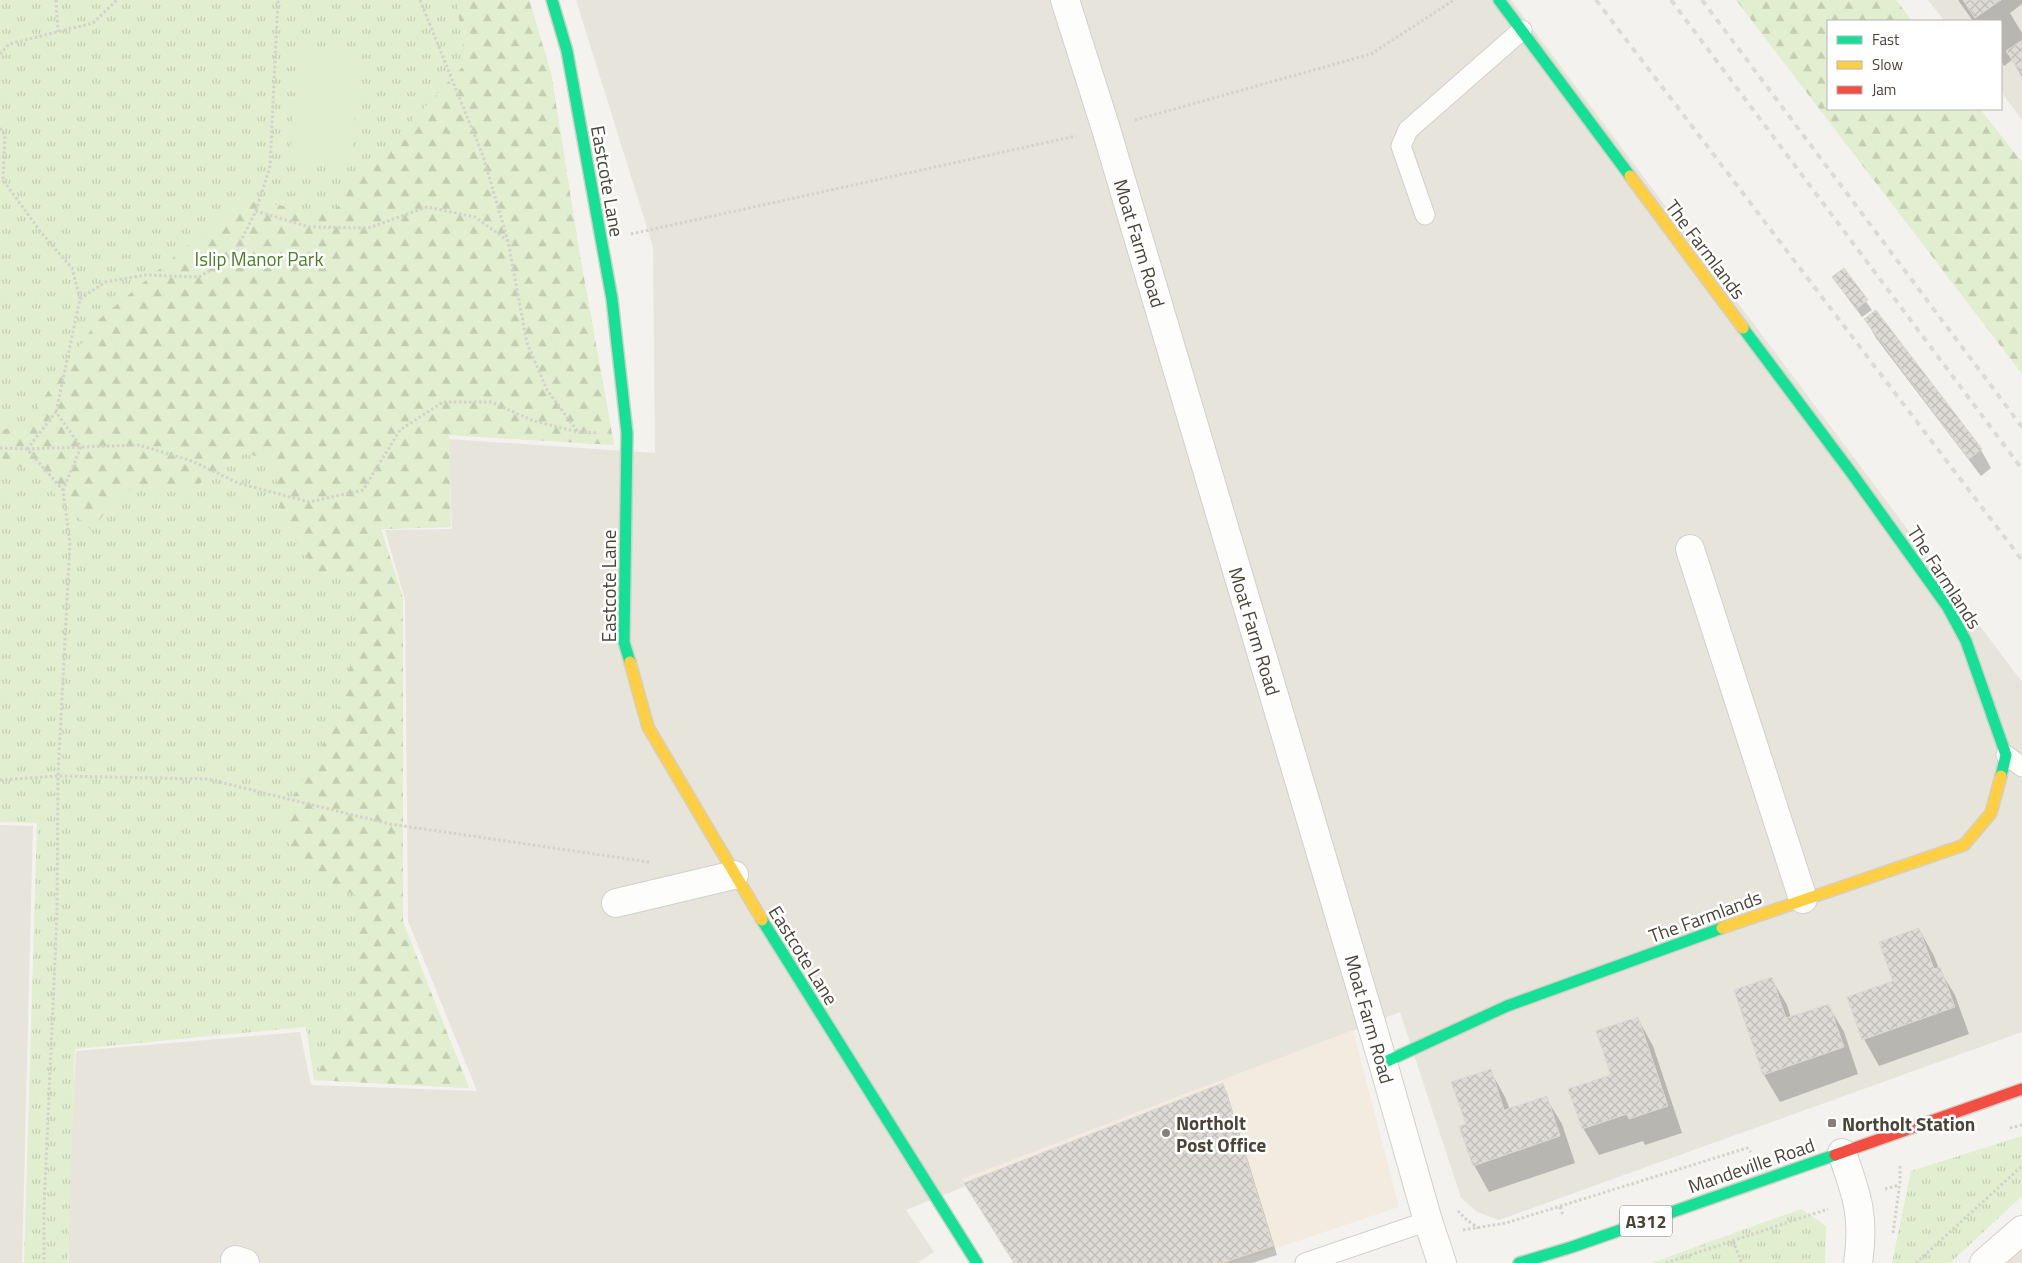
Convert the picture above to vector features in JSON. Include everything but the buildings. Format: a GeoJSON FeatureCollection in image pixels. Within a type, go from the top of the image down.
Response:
{"type":"FeatureCollection","features":[{"type":"Feature","properties":{"kind":"street","name":"Eastcote Lane"},"geometry":{"type":"LineString","coordinates":[[552,0],[567,51],[612,299],[627,433],[624,642],[648,727],[734,875],[977,1263]]}},
{"type":"Feature","properties":{"kind":"street","name":"Moat Farm Road"},"geometry":{"type":"LineString","coordinates":[[1066,0],[1383,1063],[1439,1217],[1442,1263]]}},
{"type":"Feature","properties":{"kind":"street","name":"The Farmlands"},"geometry":{"type":"LineString","coordinates":[[1383,1063],[1507,1006],[1803,899],[1964,845],[1991,813],[2006,755],[1966,641],[1947,606],[1853,475],[1499,0]]}},
{"type":"Feature","properties":{"kind":"street"},"geometry":{"type":"LineString","coordinates":[[1690,549],[1803,899]]}},
{"type":"Feature","properties":{"kind":"street"},"geometry":{"type":"LineString","coordinates":[[616,903],[734,875]]}},
{"type":"Feature","properties":{"kind":"street","name":"Mandeville Road"},"geometry":{"type":"LineString","coordinates":[[1520,1263],[1572,1247],[2022,1090]]}},
{"type":"Feature","properties":{"kind":"street"},"geometry":{"type":"LineString","coordinates":[[1842,1153],[1858,1199],[1862,1237],[1858,1263]]}},
{"type":"Feature","properties":{"kind":"street"},"geometry":{"type":"LineString","coordinates":[[1984,1263],[2022,1230]]}},
{"type":"Feature","properties":{"kind":"lane"},"geometry":{"type":"LineString","coordinates":[[1426,215],[1401,146],[1408,130],[1522,30]]}},
{"type":"Feature","properties":{"kind":"lane"},"geometry":{"type":"LineString","coordinates":[[2006,755],[2022,767]]}},
{"type":"Feature","properties":{"kind":"lane"},"geometry":{"type":"LineString","coordinates":[[1305,1263],[1439,1217]]}},
{"type":"Feature","properties":{"kind":"path"},"geometry":{"type":"LineString","coordinates":[[56,0],[58,32]]}},
{"type":"Feature","properties":{"kind":"path"},"geometry":{"type":"LineString","coordinates":[[0,54],[9,44],[93,23],[117,0]]}},
{"type":"Feature","properties":{"kind":"path"},"geometry":{"type":"LineString","coordinates":[[80,299],[105,282],[146,274],[199,277],[233,256],[256,211],[270,166],[278,0]]}},
{"type":"Feature","properties":{"kind":"path"},"geometry":{"type":"LineString","coordinates":[[420,0],[483,156],[508,241],[527,343],[547,390],[578,432]]}},
{"type":"Feature","properties":{"kind":"path"},"geometry":{"type":"LineString","coordinates":[[1127,123],[1371,54],[1454,0]]}},
{"type":"Feature","properties":{"kind":"path"},"geometry":{"type":"LineString","coordinates":[[0,128],[5,135],[3,180],[40,231],[72,268],[80,299],[56,412],[27,449]]}},
{"type":"Feature","properties":{"kind":"path"},"geometry":{"type":"LineString","coordinates":[[601,240],[1083,135]]}},
{"type":"Feature","properties":{"kind":"path"},"geometry":{"type":"LineString","coordinates":[[256,211],[309,228],[368,228],[427,207],[475,217],[508,241]]}},
{"type":"Feature","properties":{"kind":"path"},"geometry":{"type":"LineString","coordinates":[[0,448],[27,449],[139,445],[192,461],[238,484],[309,502],[363,490],[400,430],[444,402],[491,402],[534,422],[578,432],[627,433]]}},
{"type":"Feature","properties":{"kind":"path"},"geometry":{"type":"LineString","coordinates":[[56,412],[81,447]]}},
{"type":"Feature","properties":{"kind":"path"},"geometry":{"type":"LineString","coordinates":[[44,1263],[44,1207],[57,915],[58,776],[70,543],[63,490],[81,447]]}},
{"type":"Feature","properties":{"kind":"path"},"geometry":{"type":"LineString","coordinates":[[27,449],[63,490]]}},
{"type":"Feature","properties":{"kind":"path"},"geometry":{"type":"LineString","coordinates":[[0,780],[58,776],[207,779],[390,824],[655,863]]}},
{"type":"Feature","properties":{"kind":"path"},"geometry":{"type":"LineString","coordinates":[[2004,1129],[2022,1125]]}},
{"type":"Feature","properties":{"kind":"path"},"geometry":{"type":"LineString","coordinates":[[1462,1230],[1506,1223],[1747,1148]]}},
{"type":"Feature","properties":{"kind":"path"},"geometry":{"type":"LineString","coordinates":[[1893,1237],[1900,1162]]}},
{"type":"Feature","properties":{"kind":"path"},"geometry":{"type":"LineString","coordinates":[[1916,1263],[2022,1166]]}},
{"type":"Feature","properties":{"kind":"path"},"geometry":{"type":"LineString","coordinates":[[1885,1189],[1899,1185]]}},
{"type":"Feature","properties":{"kind":"path"},"geometry":{"type":"LineString","coordinates":[[1560,1207],[1562,1215]]}},
{"type":"Feature","properties":{"kind":"path"},"geometry":{"type":"LineString","coordinates":[[1666,1263],[1834,1208]]}},
{"type":"Feature","properties":{"kind":"path"},"geometry":{"type":"LineString","coordinates":[[1439,1217],[1458,1211],[1478,1228]]}},
{"type":"Feature","properties":{"kind":"path"},"geometry":{"type":"LineString","coordinates":[[1733,1241],[1742,1263]]}},
{"type":"Feature","properties":{"kind":"shaded area"},"geometry":{"type":"Polygon","coordinates":[[[576,0],[1511,0],[2022,682],[2022,1032],[1499,1220],[1477,1212],[1461,1198],[1400,1012],[906,1210],[934,1252],[917,1263],[69,1263],[67,1217],[76,1051],[300,1032],[311,1085],[477,1091],[408,921],[405,600],[385,530],[452,529],[449,439],[655,453],[653,247],[576,0]]]}},
{"type":"Feature","properties":{"kind":"shaded area"},"geometry":{"type":"Polygon","coordinates":[[[1928,0],[2022,0],[2022,120],[2002,93],[2002,20],[1944,20],[1928,0]]]}},
{"type":"Feature","properties":{"kind":"shaded area"},"geometry":{"type":"Polygon","coordinates":[[[0,825],[33,826],[22,1263],[0,1263],[0,825]]]}},
{"type":"Feature","properties":{"kind":"shaded area"},"geometry":{"type":"Polygon","coordinates":[[[1353,1030],[1399,1207],[1232,1263],[1013,1263],[962,1179],[1353,1030]]]}},
{"type":"Feature","properties":{"kind":"shaded area"},"geometry":{"type":"Polygon","coordinates":[[[2022,1239],[2022,1263],[1997,1263],[2022,1239]]]}},
{"type":"Feature","properties":{"kind":"green space","name":"Islip Manor Park"},"geometry":{"type":"Polygon","coordinates":[[[0,0],[529,0],[551,73],[579,250],[614,445],[449,435],[451,527],[381,529],[403,598],[403,922],[469,1088],[314,1080],[306,1027],[75,1049],[68,1263],[24,1263],[37,823],[0,822],[0,0]]]}},
{"type":"Feature","properties":{"kind":"green space"},"geometry":{"type":"Polygon","coordinates":[[[456,0],[529,0],[551,73],[579,250],[614,445],[449,435],[451,527],[381,529],[403,598],[403,922],[469,1088],[314,1080],[356,1004],[355,944],[360,899],[291,858],[284,814],[334,724],[359,633],[359,576],[320,576],[282,520],[274,460],[242,453],[195,487],[124,490],[91,530],[29,468],[0,464],[0,431],[27,422],[97,321],[244,199],[332,215],[356,180],[466,63],[456,0]]]}},
{"type":"Feature","properties":{"kind":"green space"},"geometry":{"type":"Polygon","coordinates":[[[1736,0],[1896,0],[1911,20],[1827,20],[1827,110],[1981,110],[2022,162],[2022,374],[1736,0]]]}},
{"type":"Feature","properties":{"kind":"green space"},"geometry":{"type":"Polygon","coordinates":[[[299,48],[360,53],[351,164],[290,158],[299,48]]]}},
{"type":"Feature","properties":{"kind":"green space"},"geometry":{"type":"Polygon","coordinates":[[[2022,1136],[2022,1196],[1950,1263],[1892,1263],[1911,1171],[2022,1136]]]}},
{"type":"Feature","properties":{"kind":"green space"},"geometry":{"type":"Polygon","coordinates":[[[1801,1209],[1826,1226],[1825,1263],[1651,1263],[1801,1209]]]}},
{"type":"Feature","properties":{"kind":"railway"},"geometry":{"type":"LineString","coordinates":[[1596,0],[2022,560]]}},
{"type":"Feature","properties":{"kind":"railway"},"geometry":{"type":"LineString","coordinates":[[1671,0],[2022,469]]}},
{"type":"Feature","properties":{"kind":"railway"},"geometry":{"type":"LineString","coordinates":[[1702,0],[2022,427]]}},
{"type":"Feature","properties":{"kind":"traffic: fast"},"geometry":{"type":"LineString","coordinates":[[552,0],[567,51],[612,299],[627,433],[624,642],[630,662]]}},
{"type":"Feature","properties":{"kind":"traffic: fast"},"geometry":{"type":"LineString","coordinates":[[1499,0],[1630,176]]}},
{"type":"Feature","properties":{"kind":"traffic: fast"},"geometry":{"type":"LineString","coordinates":[[1743,328],[1853,475],[1947,606],[1966,641],[2006,755],[2001,776]]}},
{"type":"Feature","properties":{"kind":"traffic: fast"},"geometry":{"type":"LineString","coordinates":[[762,920],[977,1263]]}},
{"type":"Feature","properties":{"kind":"traffic: fast"},"geometry":{"type":"LineString","coordinates":[[1383,1063],[1507,1006],[1722,928]]}},
{"type":"Feature","properties":{"kind":"traffic: fast"},"geometry":{"type":"LineString","coordinates":[[1519,1263],[1572,1247],[1835,1155]]}},
{"type":"Feature","properties":{"kind":"traffic: slow"},"geometry":{"type":"LineString","coordinates":[[1630,176],[1743,328]]}},
{"type":"Feature","properties":{"kind":"traffic: slow"},"geometry":{"type":"LineString","coordinates":[[630,662],[648,727],[762,920]]}},
{"type":"Feature","properties":{"kind":"traffic: slow"},"geometry":{"type":"LineString","coordinates":[[1722,928],[1964,845],[1991,813],[2001,776]]}},
{"type":"Feature","properties":{"kind":"traffic: jam"},"geometry":{"type":"LineString","coordinates":[[1835,1155],[2022,1089]]}},
{"type":"Feature","properties":{"kind":"place","name":"Northolt Station"},"geometry":{"type":"Point","coordinates":[1832,1123]}},
{"type":"Feature","properties":{"kind":"place","name":"Northolt Post Office"},"geometry":{"type":"Point","coordinates":[1166,1133]}}]}
